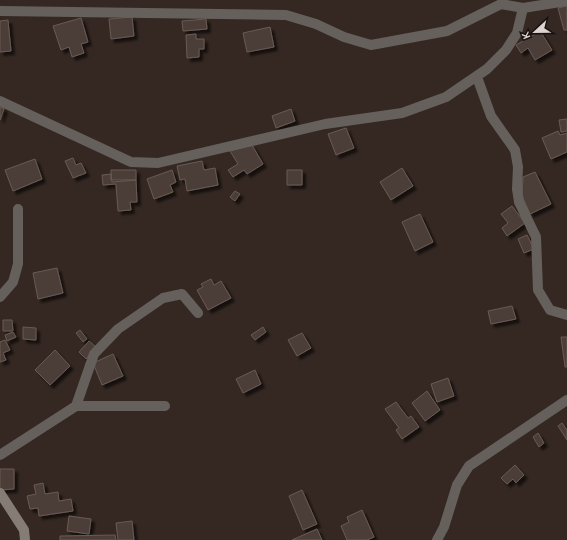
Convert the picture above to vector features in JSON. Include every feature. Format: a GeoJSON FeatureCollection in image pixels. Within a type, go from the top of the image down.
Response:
{"type":"FeatureCollection","features":[{"type":"Feature","properties":{"kind":"street"},"geometry":{"type":"LineString","coordinates":[[0,11],[286,15],[316,24],[344,38],[371,45],[447,31],[505,2],[523,8],[567,1]]}},
{"type":"Feature","properties":{"kind":"street"},"geometry":{"type":"LineString","coordinates":[[0,101],[131,162],[158,163],[325,124],[402,113],[446,97],[487,69],[506,50],[517,33],[523,8]]}},
{"type":"Feature","properties":{"kind":"street"},"geometry":{"type":"LineString","coordinates":[[476,76],[491,116],[515,150],[518,167],[517,189],[520,202],[536,237],[538,290],[550,310],[567,315]]}},
{"type":"Feature","properties":{"kind":"street"},"geometry":{"type":"LineString","coordinates":[[0,297],[12,282],[18,264],[18,209]]}},
{"type":"Feature","properties":{"kind":"street"},"geometry":{"type":"LineString","coordinates":[[76,406],[94,354],[118,329],[163,298],[182,294],[198,313]]}},
{"type":"Feature","properties":{"kind":"street"},"geometry":{"type":"LineString","coordinates":[[437,540],[444,527],[457,485],[469,466],[567,400]]}},
{"type":"Feature","properties":{"kind":"street"},"geometry":{"type":"LineString","coordinates":[[0,456],[76,406],[165,406]]}},
{"type":"Feature","properties":{"kind":"street"},"geometry":{"type":"LineString","coordinates":[[0,493],[24,530],[25,540]]}},
{"type":"Feature","properties":{"kind":"building"},"geometry":{"type":"Polygon","coordinates":[[[567,6],[567,30],[564,30],[558,8],[567,6]]]}},
{"type":"Feature","properties":{"kind":"building"},"geometry":{"type":"Polygon","coordinates":[[[132,17],[134,36],[111,39],[109,19],[132,17]]]}},
{"type":"Feature","properties":{"kind":"building"},"geometry":{"type":"Polygon","coordinates":[[[81,18],[88,42],[81,44],[84,53],[72,57],[69,47],[61,50],[53,26],[81,18]]]}},
{"type":"Feature","properties":{"kind":"building"},"geometry":{"type":"Polygon","coordinates":[[[206,19],[207,29],[183,31],[182,21],[206,19]]]}},
{"type":"Feature","properties":{"kind":"building"},"geometry":{"type":"Polygon","coordinates":[[[8,20],[11,51],[0,52],[0,21],[8,20]]]}},
{"type":"Feature","properties":{"kind":"building"},"geometry":{"type":"Polygon","coordinates":[[[270,27],[274,47],[247,52],[243,33],[270,27]]]}},
{"type":"Feature","properties":{"kind":"building"},"geometry":{"type":"Polygon","coordinates":[[[540,31],[552,50],[535,60],[528,48],[521,53],[516,45],[540,31]]]}},
{"type":"Feature","properties":{"kind":"building"},"geometry":{"type":"Polygon","coordinates":[[[196,34],[196,39],[204,39],[204,49],[199,49],[199,57],[187,58],[186,35],[196,34]]]}},
{"type":"Feature","properties":{"kind":"building"},"geometry":{"type":"Polygon","coordinates":[[[0,107],[4,109],[0,120],[0,107]]]}},
{"type":"Feature","properties":{"kind":"building"},"geometry":{"type":"Polygon","coordinates":[[[291,109],[295,121],[276,128],[272,116],[291,109]]]}},
{"type":"Feature","properties":{"kind":"building"},"geometry":{"type":"Polygon","coordinates":[[[567,119],[567,131],[561,132],[559,120],[567,119]]]}},
{"type":"Feature","properties":{"kind":"building"},"geometry":{"type":"Polygon","coordinates":[[[346,128],[354,148],[336,155],[328,134],[346,128]]]}},
{"type":"Feature","properties":{"kind":"building"},"geometry":{"type":"Polygon","coordinates":[[[558,131],[560,135],[567,133],[567,152],[551,159],[542,138],[558,131]]]}},
{"type":"Feature","properties":{"kind":"building"},"geometry":{"type":"Polygon","coordinates":[[[252,145],[263,164],[247,174],[244,170],[233,177],[228,170],[238,164],[230,151],[252,145]]]}},
{"type":"Feature","properties":{"kind":"building"},"geometry":{"type":"Polygon","coordinates":[[[73,158],[76,165],[81,163],[86,173],[73,178],[65,161],[73,158]]]}},
{"type":"Feature","properties":{"kind":"building"},"geometry":{"type":"Polygon","coordinates":[[[35,159],[42,179],[13,191],[5,170],[35,159]]]}},
{"type":"Feature","properties":{"kind":"building"},"geometry":{"type":"Polygon","coordinates":[[[202,161],[204,170],[215,168],[218,185],[187,191],[185,179],[180,180],[177,166],[202,161]]]}},
{"type":"Feature","properties":{"kind":"building"},"geometry":{"type":"Polygon","coordinates":[[[402,168],[413,186],[391,200],[380,182],[402,168]]]}},
{"type":"Feature","properties":{"kind":"building"},"geometry":{"type":"Polygon","coordinates":[[[111,170],[136,170],[136,180],[111,180],[111,170]]]}},
{"type":"Feature","properties":{"kind":"building"},"geometry":{"type":"Polygon","coordinates":[[[172,170],[176,182],[170,185],[173,192],[154,199],[147,179],[172,170]]]}},
{"type":"Feature","properties":{"kind":"building"},"geometry":{"type":"Polygon","coordinates":[[[287,170],[302,170],[302,185],[287,185],[287,170]]]}},
{"type":"Feature","properties":{"kind":"building"},"geometry":{"type":"Polygon","coordinates":[[[535,172],[551,204],[530,214],[522,196],[523,177],[535,172]]]}},
{"type":"Feature","properties":{"kind":"building"},"geometry":{"type":"Polygon","coordinates":[[[111,174],[112,182],[136,180],[137,202],[130,202],[131,210],[118,211],[116,184],[103,185],[102,175],[111,174]]]}},
{"type":"Feature","properties":{"kind":"building"},"geometry":{"type":"Polygon","coordinates":[[[235,191],[240,194],[235,201],[230,197],[235,191]]]}},
{"type":"Feature","properties":{"kind":"building"},"geometry":{"type":"Polygon","coordinates":[[[512,206],[525,223],[507,236],[502,228],[508,223],[501,214],[512,206]]]}},
{"type":"Feature","properties":{"kind":"building"},"geometry":{"type":"Polygon","coordinates":[[[420,214],[433,242],[415,251],[402,222],[420,214]]]}},
{"type":"Feature","properties":{"kind":"building"},"geometry":{"type":"Polygon","coordinates":[[[527,235],[534,249],[524,253],[518,239],[527,235]]]}},
{"type":"Feature","properties":{"kind":"building"},"geometry":{"type":"Polygon","coordinates":[[[57,268],[63,293],[38,299],[33,273],[57,268]]]}},
{"type":"Feature","properties":{"kind":"building"},"geometry":{"type":"Polygon","coordinates":[[[211,279],[214,285],[221,281],[231,298],[208,310],[197,290],[203,287],[201,284],[211,279]]]}},
{"type":"Feature","properties":{"kind":"building"},"geometry":{"type":"Polygon","coordinates":[[[512,306],[516,319],[491,324],[488,311],[512,306]]]}},
{"type":"Feature","properties":{"kind":"building"},"geometry":{"type":"Polygon","coordinates":[[[3,320],[12,320],[13,331],[3,331],[3,320]]]}},
{"type":"Feature","properties":{"kind":"building"},"geometry":{"type":"Polygon","coordinates":[[[23,327],[36,328],[36,340],[23,339],[23,327]]]}},
{"type":"Feature","properties":{"kind":"building"},"geometry":{"type":"Polygon","coordinates":[[[263,327],[266,332],[255,340],[251,335],[263,327]]]}},
{"type":"Feature","properties":{"kind":"building"},"geometry":{"type":"Polygon","coordinates":[[[80,330],[87,339],[83,342],[76,333],[80,330]]]}},
{"type":"Feature","properties":{"kind":"building"},"geometry":{"type":"Polygon","coordinates":[[[13,332],[16,337],[7,341],[5,335],[13,332]]]}},
{"type":"Feature","properties":{"kind":"building"},"geometry":{"type":"Polygon","coordinates":[[[302,333],[311,348],[297,356],[288,340],[302,333]]]}},
{"type":"Feature","properties":{"kind":"building"},"geometry":{"type":"Polygon","coordinates":[[[561,337],[567,337],[567,367],[565,367],[561,337]]]}},
{"type":"Feature","properties":{"kind":"building"},"geometry":{"type":"Polygon","coordinates":[[[5,340],[10,350],[3,353],[6,360],[0,362],[0,342],[5,340]]]}},
{"type":"Feature","properties":{"kind":"building"},"geometry":{"type":"Polygon","coordinates":[[[89,341],[96,347],[86,359],[79,352],[89,341]]]}},
{"type":"Feature","properties":{"kind":"building"},"geometry":{"type":"Polygon","coordinates":[[[55,350],[70,366],[50,385],[35,370],[55,350]]]}},
{"type":"Feature","properties":{"kind":"building"},"geometry":{"type":"Polygon","coordinates":[[[113,354],[123,376],[102,385],[93,363],[113,354]]]}},
{"type":"Feature","properties":{"kind":"building"},"geometry":{"type":"Polygon","coordinates":[[[255,370],[261,384],[243,393],[236,379],[255,370]]]}},
{"type":"Feature","properties":{"kind":"building"},"geometry":{"type":"Polygon","coordinates":[[[448,378],[454,396],[437,402],[431,384],[448,378]]]}},
{"type":"Feature","properties":{"kind":"building"},"geometry":{"type":"Polygon","coordinates":[[[427,391],[440,410],[425,421],[412,403],[427,391]]]}},
{"type":"Feature","properties":{"kind":"building"},"geometry":{"type":"Polygon","coordinates":[[[396,402],[408,418],[411,416],[419,427],[402,439],[396,430],[399,428],[385,409],[396,402]]]}},
{"type":"Feature","properties":{"kind":"building"},"geometry":{"type":"Polygon","coordinates":[[[562,423],[567,430],[567,440],[558,426],[562,423]]]}},
{"type":"Feature","properties":{"kind":"building"},"geometry":{"type":"Polygon","coordinates":[[[538,433],[544,443],[539,447],[533,437],[538,433]]]}},
{"type":"Feature","properties":{"kind":"building"},"geometry":{"type":"Polygon","coordinates":[[[515,465],[524,475],[516,483],[513,479],[507,484],[501,478],[515,465]]]}},
{"type":"Feature","properties":{"kind":"building"},"geometry":{"type":"Polygon","coordinates":[[[0,469],[14,469],[14,489],[0,490],[0,469]]]}},
{"type":"Feature","properties":{"kind":"building"},"geometry":{"type":"Polygon","coordinates":[[[43,483],[45,494],[58,492],[59,501],[71,499],[73,511],[39,516],[38,508],[30,509],[27,496],[36,494],[34,485],[43,483]]]}},
{"type":"Feature","properties":{"kind":"building"},"geometry":{"type":"Polygon","coordinates":[[[302,490],[317,524],[303,530],[289,496],[302,490]]]}},
{"type":"Feature","properties":{"kind":"building"},"geometry":{"type":"Polygon","coordinates":[[[362,510],[374,537],[367,540],[347,540],[341,526],[349,522],[347,517],[362,510]]]}},
{"type":"Feature","properties":{"kind":"building"},"geometry":{"type":"Polygon","coordinates":[[[69,516],[91,519],[89,534],[67,531],[69,516]]]}},
{"type":"Feature","properties":{"kind":"building"},"geometry":{"type":"Polygon","coordinates":[[[132,521],[134,540],[118,540],[116,523],[132,521]]]}},
{"type":"Feature","properties":{"kind":"building"},"geometry":{"type":"Polygon","coordinates":[[[317,529],[322,540],[292,540],[317,529]]]}},
{"type":"Feature","properties":{"kind":"building"},"geometry":{"type":"Polygon","coordinates":[[[115,535],[116,540],[60,540],[60,536],[115,535]]]}}]}
